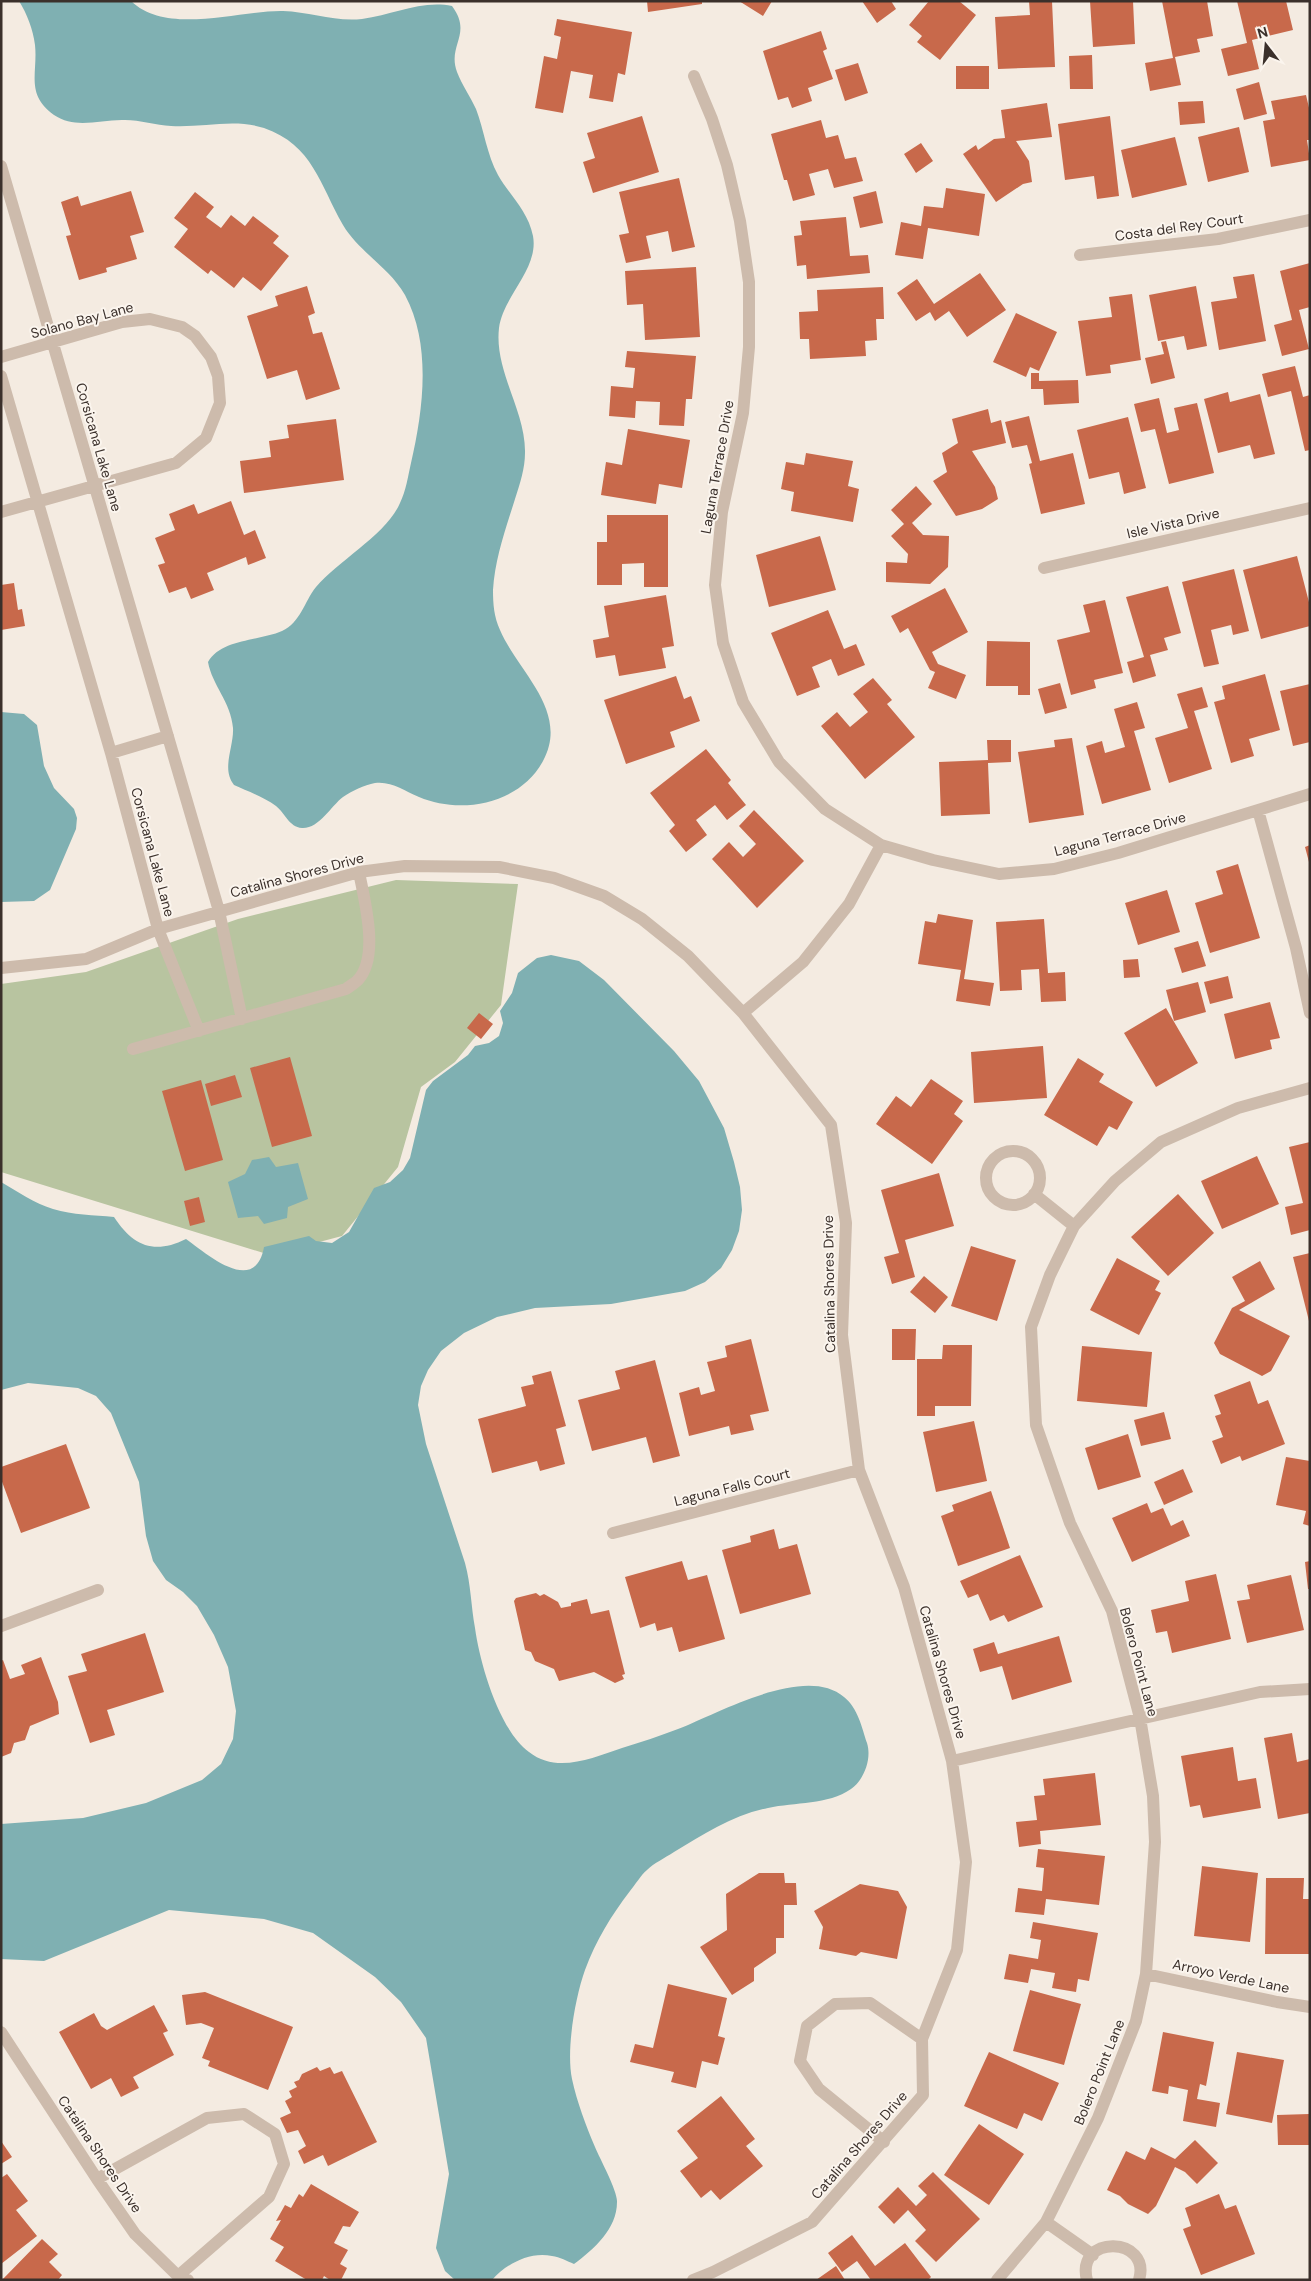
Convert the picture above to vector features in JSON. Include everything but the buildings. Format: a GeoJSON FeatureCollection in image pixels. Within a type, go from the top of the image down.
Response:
{"type":"FeatureCollection","features":[{"type":"Feature","properties":{"kind":"street","name":"Laguna Terrace Drive"},"geometry":{"type":"LineString","coordinates":[[694,76],[712,119],[727,165],[740,221],[748,282],[749,347],[743,412],[722,512],[714,585],[723,643],[743,702],[779,762],[825,809],[881,845],[933,860],[999,874],[1054,869],[1118,853],[1310,794]]}},
{"type":"Feature","properties":{"kind":"street","name":"Corsicana Lake Lane"},"geometry":{"type":"LineString","coordinates":[[1,166],[219,911],[242,1019]]}},
{"type":"Feature","properties":{"kind":"street","name":"Costa del Rey Court"},"geometry":{"type":"LineString","coordinates":[[1080,255],[1218,240],[1310,220]]}},
{"type":"Feature","properties":{"kind":"street","name":"Solano Bay Lane"},"geometry":{"type":"LineString","coordinates":[[1,357],[122,322],[150,318],[182,327],[195,336],[211,357],[218,376],[220,402],[206,438],[176,463],[94,484],[1,512]]}},
{"type":"Feature","properties":{"kind":"street","name":"Corsicana Lake Lane"},"geometry":{"type":"LineString","coordinates":[[1,376],[111,754],[158,928],[199,1031]]}},
{"type":"Feature","properties":{"kind":"street","name":"Isle Vista Drive"},"geometry":{"type":"LineString","coordinates":[[1044,568],[1310,508]]}},
{"type":"Feature","properties":{"kind":"street"},"geometry":{"type":"LineString","coordinates":[[111,754],[168,736]]}},
{"type":"Feature","properties":{"kind":"street"},"geometry":{"type":"LineString","coordinates":[[1258,810],[1296,948],[1310,1013]]}},
{"type":"Feature","properties":{"kind":"street"},"geometry":{"type":"LineString","coordinates":[[743,1013],[803,962],[849,904],[881,845]]}},
{"type":"Feature","properties":{"kind":"street","name":"Catalina Shores Drive"},"geometry":{"type":"LineString","coordinates":[[1,968],[86,959],[158,928],[359,872],[405,866],[499,867],[554,878],[604,896],[642,919],[688,956],[743,1013],[831,1125],[846,1223],[842,1335],[859,1470],[904,1587],[952,1761],[966,1862],[957,1950],[922,2039],[923,2095],[884,2142],[812,2222],[713,2272],[692,2280]]}},
{"type":"Feature","properties":{"kind":"street"},"geometry":{"type":"LineString","coordinates":[[133,1050],[346,990],[360,979],[370,942],[369,924],[359,872]]}},
{"type":"Feature","properties":{"kind":"street","name":"Bolero Point Lane"},"geometry":{"type":"LineString","coordinates":[[997,2280],[1046,2222],[1098,2118],[1136,2021],[1146,1974],[1154,1842],[1153,1796],[1140,1718],[1112,1611],[1070,1522],[1036,1425],[1031,1326],[1050,1275],[1074,1226],[1115,1181],[1161,1142],[1238,1108],[1310,1088]]}},
{"type":"Feature","properties":{"kind":"street"},"geometry":{"type":"LineString","coordinates":[[1016,1151],[1032,1159],[1040,1175],[1039,1184],[1034,1194],[1023,1204],[1014,1205],[997,1201],[991,1195],[985,1178],[991,1161],[998,1155],[1016,1151]]}},
{"type":"Feature","properties":{"kind":"street"},"geometry":{"type":"LineString","coordinates":[[1034,1194],[1074,1226]]}},
{"type":"Feature","properties":{"kind":"street","name":"Laguna Falls Court"},"geometry":{"type":"LineString","coordinates":[[613,1534],[859,1470]]}},
{"type":"Feature","properties":{"kind":"street"},"geometry":{"type":"LineString","coordinates":[[1,1626],[98,1590]]}},
{"type":"Feature","properties":{"kind":"street"},"geometry":{"type":"LineString","coordinates":[[952,1761],[1260,1692],[1310,1689]]}},
{"type":"Feature","properties":{"kind":"street","name":"Arroyo Verde Lane"},"geometry":{"type":"LineString","coordinates":[[1146,1974],[1277,2002],[1310,2007]]}},
{"type":"Feature","properties":{"kind":"street"},"geometry":{"type":"LineString","coordinates":[[884,2142],[820,2089],[800,2061],[807,2026],[835,2004],[870,2003],[922,2039]]}},
{"type":"Feature","properties":{"kind":"street","name":"Catalina Shores Drive"},"geometry":{"type":"LineString","coordinates":[[1,2032],[97,2179],[136,2234],[183,2278]]}},
{"type":"Feature","properties":{"kind":"street"},"geometry":{"type":"LineString","coordinates":[[97,2179],[207,2118],[244,2114],[275,2134],[284,2164],[269,2197],[183,2278]]}},
{"type":"Feature","properties":{"kind":"street"},"geometry":{"type":"LineString","coordinates":[[1046,2222],[1093,2255]]}},
{"type":"Feature","properties":{"kind":"street"},"geometry":{"type":"LineString","coordinates":[[1087,2280],[1086,2266],[1093,2255],[1104,2247],[1122,2247],[1136,2258],[1140,2266],[1139,2280]]}},
{"type":"Feature","properties":{"kind":"green space"},"geometry":{"type":"Polygon","coordinates":[[[396,880],[518,884],[501,1005],[455,1062],[421,1087],[398,1167],[342,1236],[270,1255],[1,1172],[1,984],[86,972],[238,919],[396,880]]]}},
{"type":"Feature","properties":{"kind":"water"},"geometry":{"type":"Polygon","coordinates":[[[19,1],[131,1],[146,11],[164,17],[183,19],[204,19],[283,11],[352,20],[374,17],[418,6],[452,6],[460,24],[455,54],[457,72],[476,109],[494,167],[523,211],[533,236],[531,260],[507,305],[499,328],[501,360],[521,422],[525,453],[522,476],[501,543],[496,566],[493,590],[494,610],[498,625],[508,646],[538,692],[546,709],[550,725],[550,743],[543,761],[533,776],[520,787],[505,796],[488,802],[471,805],[453,805],[419,797],[392,785],[375,783],[354,790],[338,801],[314,825],[302,828],[290,822],[271,803],[234,785],[230,779],[228,765],[233,735],[232,719],[213,678],[208,662],[214,654],[231,645],[273,634],[288,627],[298,617],[316,587],[374,536],[394,514],[407,483],[419,422],[423,378],[422,356],[414,314],[405,295],[391,276],[357,243],[343,225],[313,168],[294,145],[281,135],[253,125],[171,126],[125,120],[80,123],[71,122],[54,115],[39,99],[36,91],[34,39],[25,11],[19,1]]]}},
{"type":"Feature","properties":{"kind":"water"},"geometry":{"type":"Polygon","coordinates":[[[1,712],[24,714],[37,725],[44,766],[54,788],[74,809],[77,818],[76,829],[50,890],[34,901],[1,902],[1,712]]]}},
{"type":"Feature","properties":{"kind":"water"},"geometry":{"type":"Polygon","coordinates":[[[551,955],[579,961],[604,980],[674,1051],[699,1081],[724,1128],[740,1187],[742,1210],[739,1231],[732,1250],[721,1268],[705,1282],[685,1291],[611,1304],[535,1308],[497,1317],[464,1333],[441,1351],[428,1370],[421,1386],[418,1405],[426,1444],[465,1563],[481,1659],[500,1713],[518,1742],[529,1752],[540,1759],[563,1763],[587,1759],[657,1737],[738,1703],[785,1688],[807,1686],[827,1688],[844,1697],[853,1707],[867,1743],[868,1762],[863,1775],[856,1785],[842,1794],[832,1798],[778,1806],[743,1815],[708,1832],[650,1867],[640,1877],[610,1919],[589,1959],[578,1995],[572,2024],[570,2067],[576,2096],[588,2131],[617,2197],[616,2212],[609,2230],[589,2252],[574,2264],[555,2257],[535,2255],[511,2264],[492,2280],[455,2280],[445,2271],[436,2248],[449,2174],[426,2038],[401,2002],[375,1977],[313,1933],[264,1919],[169,1910],[44,1961],[1,1959],[1,1824],[83,1818],[146,1803],[202,1780],[221,1764],[233,1739],[236,1711],[228,1667],[214,1635],[197,1606],[183,1592],[166,1580],[153,1561],[146,1536],[139,1482],[111,1413],[96,1396],[78,1388],[28,1383],[1,1390],[1,1182],[46,1207],[76,1214],[114,1217],[129,1235],[145,1245],[154,1247],[164,1246],[186,1239],[218,1261],[241,1270],[251,1269],[259,1261],[264,1247],[309,1236],[316,1241],[332,1243],[349,1232],[374,1188],[390,1182],[403,1170],[410,1158],[426,1090],[433,1081],[468,1055],[475,1046],[489,1043],[499,1036],[503,1023],[500,1011],[512,993],[518,973],[537,958],[551,955]]]}},
{"type":"Feature","properties":{"kind":"water"},"geometry":{"type":"Polygon","coordinates":[[[269,1157],[276,1167],[298,1163],[308,1199],[288,1207],[287,1218],[264,1224],[258,1216],[238,1218],[228,1182],[245,1174],[252,1160],[269,1157]]]}}]}
